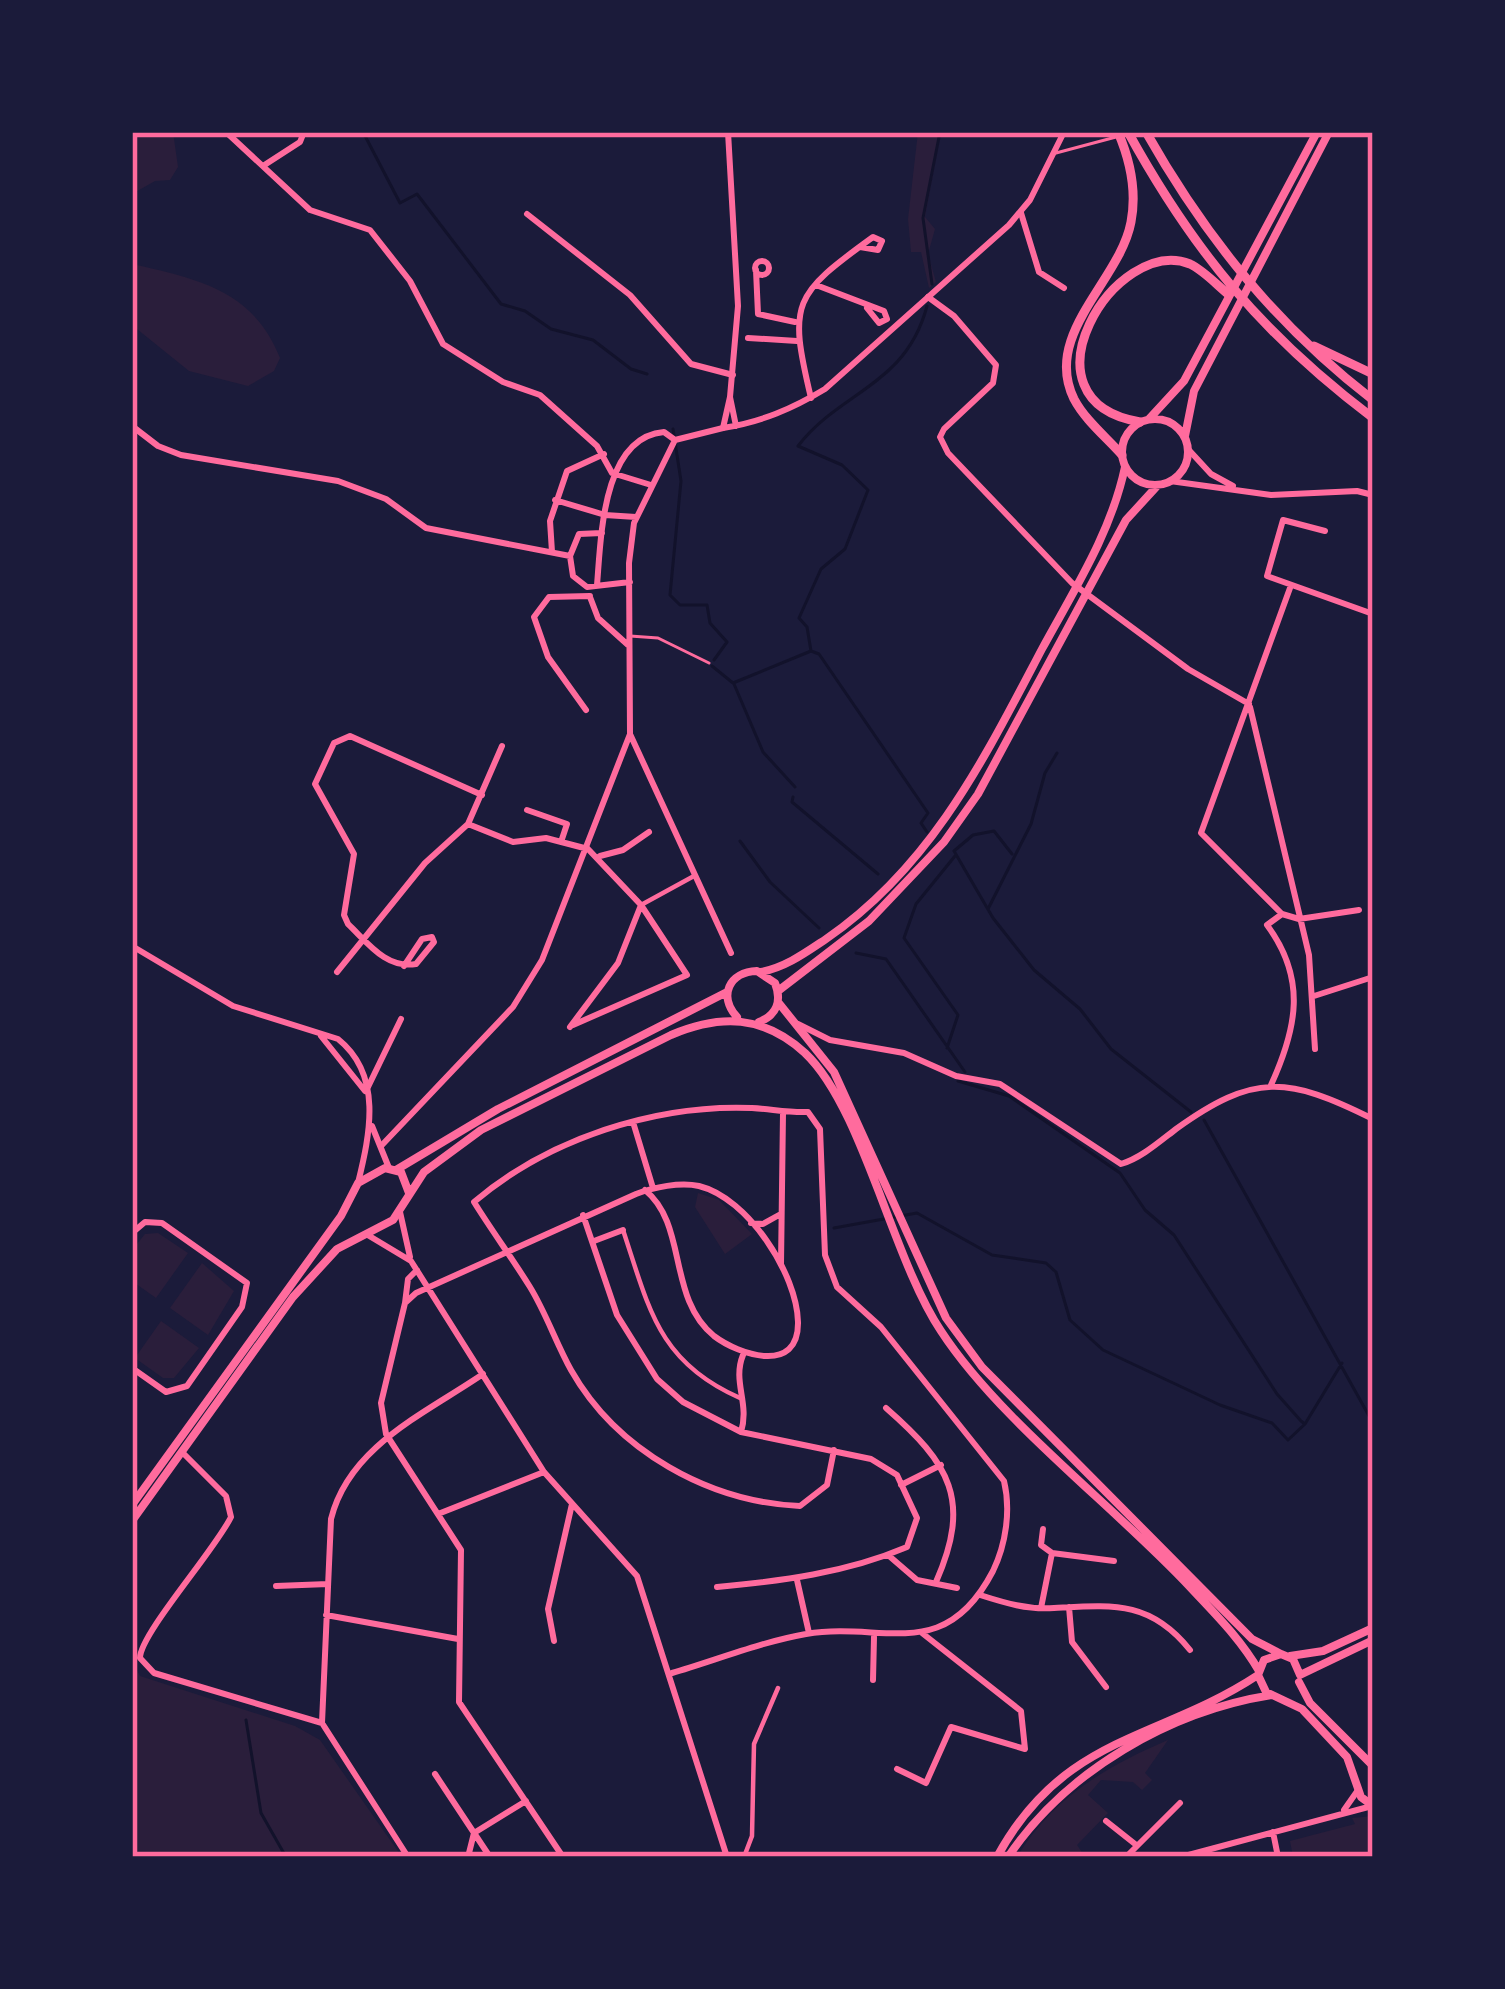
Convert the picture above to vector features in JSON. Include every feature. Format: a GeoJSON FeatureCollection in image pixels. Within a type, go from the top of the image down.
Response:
{"type":"FeatureCollection","features":[{"type":"Feature","properties":{"kind":"main road"},"geometry":{"type":"LineString","coordinates":[[1118,132],[1134,192],[1131,224],[1119,257],[1067,353],[1070,388],[1082,411],[1122,455],[1126,467],[1139,481],[1158,485]]}},
{"type":"Feature","properties":{"kind":"main road"},"geometry":{"type":"LineString","coordinates":[[1132,132],[1171,209],[1257,318],[1286,350],[1373,418]]}},
{"type":"Feature","properties":{"kind":"main road"},"geometry":{"type":"LineString","coordinates":[[1146,132],[1184,199],[1235,270],[1299,337],[1373,400]]}},
{"type":"Feature","properties":{"kind":"main road"},"geometry":{"type":"LineString","coordinates":[[1122,455],[1126,436],[1184,381],[1317,132]]}},
{"type":"Feature","properties":{"kind":"main road"},"geometry":{"type":"LineString","coordinates":[[1093,566],[1158,485],[1184,468],[1195,391],[1329,132]]}},
{"type":"Feature","properties":{"kind":"main road"},"geometry":{"type":"LineString","coordinates":[[1185,436],[1170,422],[1115,418],[1092,404],[1081,383],[1079,359],[1088,319],[1118,283],[1139,267],[1163,261],[1191,264],[1257,318]]}},
{"type":"Feature","properties":{"kind":"main road"},"geometry":{"type":"LineString","coordinates":[[1299,337],[1373,374]]}},
{"type":"Feature","properties":{"kind":"main road"},"geometry":{"type":"LineString","coordinates":[[758,1022],[771,1015],[778,997],[869,921],[944,842],[978,794],[1093,566],[1118,503],[1126,467]]}},
{"type":"Feature","properties":{"kind":"main road"},"geometry":{"type":"LineString","coordinates":[[132,1505],[341,1216],[358,1183],[698,1011],[727,992],[736,976],[793,961],[842,928],[936,836],[968,789],[1076,598]]}},
{"type":"Feature","properties":{"kind":"main road"},"geometry":{"type":"LineString","coordinates":[[761,972],[789,1020],[834,1072],[946,1318],[982,1367],[1252,1639],[1284,1655],[1310,1703],[1373,1768],[1358,1787]]}},
{"type":"Feature","properties":{"kind":"main road"},"geometry":{"type":"LineString","coordinates":[[727,992],[728,1007],[738,1018]]}},
{"type":"Feature","properties":{"kind":"main road"},"geometry":{"type":"LineString","coordinates":[[132,1521],[302,1285],[362,1234],[400,1212],[440,1157],[481,1130],[671,1035],[698,1024],[738,1018],[758,1022],[796,1046],[826,1077],[923,1298],[970,1370],[1144,1538],[1244,1646],[1276,1695],[1324,1732],[1347,1757],[1358,1787],[1373,1806]]}},
{"type":"Feature","properties":{"kind":"main road"},"geometry":{"type":"LineString","coordinates":[[393,1169],[406,1178],[409,1195]]}},
{"type":"Feature","properties":{"kind":"main road"},"geometry":{"type":"LineString","coordinates":[[341,1216],[362,1234]]}},
{"type":"Feature","properties":{"kind":"main road"},"geometry":{"type":"LineString","coordinates":[[998,1857],[1032,1806],[1074,1768],[1119,1738],[1258,1672],[1269,1656],[1323,1651],[1373,1628]]}},
{"type":"Feature","properties":{"kind":"main road"},"geometry":{"type":"LineString","coordinates":[[1008,1857],[1053,1802],[1124,1750],[1231,1701],[1276,1695],[1373,1640]]}},
{"type":"Feature","properties":{"kind":"street"},"geometry":{"type":"LineString","coordinates":[[226,132],[266,164],[310,210],[370,230],[410,281],[431,326],[452,352],[540,395],[604,454],[615,475],[651,485]]}},
{"type":"Feature","properties":{"kind":"street"},"geometry":{"type":"LineString","coordinates":[[266,164],[300,142],[304,132]]}},
{"type":"Feature","properties":{"kind":"street"},"geometry":{"type":"LineString","coordinates":[[723,428],[733,376],[738,270],[728,132]]}},
{"type":"Feature","properties":{"kind":"street"},"geometry":{"type":"LineString","coordinates":[[382,1145],[531,983],[588,849],[630,734],[628,641],[636,517],[675,440],[736,426],[811,398],[1021,213],[1064,132]]}},
{"type":"Feature","properties":{"kind":"street"},"geometry":{"type":"LineString","coordinates":[[1021,213],[1031,233],[1039,272],[1064,288]]}},
{"type":"Feature","properties":{"kind":"street"},"geometry":{"type":"LineString","coordinates":[[527,214],[630,295],[691,364],[733,376]]}},
{"type":"Feature","properties":{"kind":"street"},"geometry":{"type":"LineString","coordinates":[[811,398],[795,322],[804,295],[860,247]]}},
{"type":"Feature","properties":{"kind":"street"},"geometry":{"type":"LineString","coordinates":[[756,270],[758,314],[795,322]]}},
{"type":"Feature","properties":{"kind":"street"},"geometry":{"type":"LineString","coordinates":[[815,284],[867,308]]}},
{"type":"Feature","properties":{"kind":"street"},"geometry":{"type":"LineString","coordinates":[[928,297],[954,316],[996,365],[993,383],[944,429],[940,437],[948,453],[1072,583],[1188,669],[1249,704],[1300,919],[1313,996],[1315,1049]]}},
{"type":"Feature","properties":{"kind":"street"},"geometry":{"type":"LineString","coordinates":[[748,338],[797,341]]}},
{"type":"Feature","properties":{"kind":"street"},"geometry":{"type":"LineString","coordinates":[[730,397],[736,426]]}},
{"type":"Feature","properties":{"kind":"street"},"geometry":{"type":"LineString","coordinates":[[132,426],[181,455],[338,481],[386,499],[427,528],[570,556]]}},
{"type":"Feature","properties":{"kind":"street"},"geometry":{"type":"LineString","coordinates":[[628,641],[598,618],[591,590],[605,515],[615,475],[644,436],[664,432],[675,440]]}},
{"type":"Feature","properties":{"kind":"street"},"geometry":{"type":"LineString","coordinates":[[1188,449],[1211,474],[1242,491]]}},
{"type":"Feature","properties":{"kind":"street"},"geometry":{"type":"LineString","coordinates":[[552,552],[555,500],[567,471],[604,454]]}},
{"type":"Feature","properties":{"kind":"street"},"geometry":{"type":"LineString","coordinates":[[1170,481],[1242,491],[1357,490],[1373,496]]}},
{"type":"Feature","properties":{"kind":"street"},"geometry":{"type":"LineString","coordinates":[[555,500],[605,515],[636,517]]}},
{"type":"Feature","properties":{"kind":"street"},"geometry":{"type":"LineString","coordinates":[[1324,531],[1280,524],[1267,576],[1373,614]]}},
{"type":"Feature","properties":{"kind":"street"},"geometry":{"type":"LineString","coordinates":[[591,590],[573,576],[570,556],[579,534],[602,533]]}},
{"type":"Feature","properties":{"kind":"street"},"geometry":{"type":"LineString","coordinates":[[586,710],[548,657],[533,617],[549,597],[630,582]]}},
{"type":"Feature","properties":{"kind":"street"},"geometry":{"type":"LineString","coordinates":[[1290,588],[1201,832],[1282,914],[1300,919],[1359,910]]}},
{"type":"Feature","properties":{"kind":"street"},"geometry":{"type":"LineString","coordinates":[[630,734],[730,953]]}},
{"type":"Feature","properties":{"kind":"street"},"geometry":{"type":"LineString","coordinates":[[404,966],[422,938],[432,937],[426,957],[404,966],[391,964],[344,915],[354,854],[315,792],[334,743],[350,736],[482,795]]}},
{"type":"Feature","properties":{"kind":"street"},"geometry":{"type":"LineString","coordinates":[[337,972],[425,863],[468,824],[502,746]]}},
{"type":"Feature","properties":{"kind":"street"},"geometry":{"type":"LineString","coordinates":[[527,810],[567,824],[561,842]]}},
{"type":"Feature","properties":{"kind":"street"},"geometry":{"type":"LineString","coordinates":[[468,824],[513,842],[561,842],[600,856],[641,905],[687,975],[570,1027],[618,963],[641,905],[694,876]]}},
{"type":"Feature","properties":{"kind":"street"},"geometry":{"type":"LineString","coordinates":[[600,856],[623,850],[649,832]]}},
{"type":"Feature","properties":{"kind":"street"},"geometry":{"type":"LineString","coordinates":[[1270,1085],[1296,1016],[1288,953],[1267,926],[1282,914]]}},
{"type":"Feature","properties":{"kind":"street"},"geometry":{"type":"LineString","coordinates":[[132,946],[200,991],[317,1032],[368,1091]]}},
{"type":"Feature","properties":{"kind":"street"},"geometry":{"type":"LineString","coordinates":[[1313,996],[1373,977]]}},
{"type":"Feature","properties":{"kind":"street"},"geometry":{"type":"LineString","coordinates":[[358,1183],[371,1123],[368,1091],[401,1019]]}},
{"type":"Feature","properties":{"kind":"street"},"geometry":{"type":"LineString","coordinates":[[789,1020],[830,1040],[904,1053],[956,1076],[1000,1084],[1121,1164],[1238,1089],[1270,1085],[1334,1100],[1373,1119]]}},
{"type":"Feature","properties":{"kind":"street"},"geometry":{"type":"LineString","coordinates":[[672,1673],[809,1634],[922,1633],[964,1613],[980,1595],[999,1558],[1010,1504],[1004,1481],[881,1328],[837,1287],[824,1255],[818,1120],[808,1112],[702,1110],[633,1122],[556,1149],[474,1202],[531,1289],[572,1373],[600,1408],[685,1479],[739,1498],[800,1506],[827,1485],[834,1450]]}},
{"type":"Feature","properties":{"kind":"street"},"geometry":{"type":"LineString","coordinates":[[781,1268],[783,1113]]}},
{"type":"Feature","properties":{"kind":"street"},"geometry":{"type":"LineString","coordinates":[[405,1304],[429,1287],[583,1215],[649,1189],[697,1186],[719,1194],[751,1222],[781,1268],[798,1319],[794,1340],[768,1358],[743,1355],[696,1316],[684,1294],[662,1205],[649,1189],[633,1122]]}},
{"type":"Feature","properties":{"kind":"street"},"geometry":{"type":"LineString","coordinates":[[371,1123],[393,1169]]}},
{"type":"Feature","properties":{"kind":"street"},"geometry":{"type":"LineString","coordinates":[[400,1212],[411,1261]]}},
{"type":"Feature","properties":{"kind":"street"},"geometry":{"type":"LineString","coordinates":[[583,1215],[616,1315],[641,1360],[683,1402],[741,1432],[872,1459],[902,1484],[917,1518],[907,1547],[888,1555],[796,1580],[716,1588]]}},
{"type":"Feature","properties":{"kind":"street"},"geometry":{"type":"LineString","coordinates":[[751,1222],[771,1222],[779,1215]]}},
{"type":"Feature","properties":{"kind":"street"},"geometry":{"type":"LineString","coordinates":[[132,1233],[145,1222],[162,1223],[247,1283],[247,1295],[187,1387],[166,1391],[132,1368]]}},
{"type":"Feature","properties":{"kind":"street"},"geometry":{"type":"LineString","coordinates":[[593,1241],[623,1230],[663,1341],[700,1376],[745,1400]]}},
{"type":"Feature","properties":{"kind":"street"},"geometry":{"type":"LineString","coordinates":[[362,1234],[391,1244],[411,1261],[544,1472],[638,1576],[727,1857]]}},
{"type":"Feature","properties":{"kind":"street"},"geometry":{"type":"LineString","coordinates":[[417,1270],[408,1279],[381,1402],[386,1434],[461,1550],[459,1702],[563,1857]]}},
{"type":"Feature","properties":{"kind":"street"},"geometry":{"type":"LineString","coordinates":[[741,1432],[745,1400],[737,1380],[743,1355]]}},
{"type":"Feature","properties":{"kind":"street"},"geometry":{"type":"LineString","coordinates":[[408,1857],[322,1724],[336,1496],[386,1434],[483,1375]]}},
{"type":"Feature","properties":{"kind":"street"},"geometry":{"type":"LineString","coordinates":[[886,1408],[925,1442],[941,1465],[958,1521],[936,1582]]}},
{"type":"Feature","properties":{"kind":"street"},"geometry":{"type":"LineString","coordinates":[[182,1451],[226,1496],[232,1517],[140,1646],[140,1658],[154,1673],[322,1724]]}},
{"type":"Feature","properties":{"kind":"street"},"geometry":{"type":"LineString","coordinates":[[902,1484],[941,1465]]}},
{"type":"Feature","properties":{"kind":"street"},"geometry":{"type":"LineString","coordinates":[[438,1514],[544,1472]]}},
{"type":"Feature","properties":{"kind":"street"},"geometry":{"type":"LineString","coordinates":[[554,1641],[548,1610],[572,1504]]}},
{"type":"Feature","properties":{"kind":"street"},"geometry":{"type":"LineString","coordinates":[[1043,1529],[1041,1545],[1052,1553],[1114,1561]]}},
{"type":"Feature","properties":{"kind":"street"},"geometry":{"type":"LineString","coordinates":[[1041,1608],[1052,1553]]}},
{"type":"Feature","properties":{"kind":"street"},"geometry":{"type":"LineString","coordinates":[[888,1555],[917,1580],[957,1588]]}},
{"type":"Feature","properties":{"kind":"street"},"geometry":{"type":"LineString","coordinates":[[796,1580],[809,1634]]}},
{"type":"Feature","properties":{"kind":"street"},"geometry":{"type":"LineString","coordinates":[[275,1586],[328,1584]]}},
{"type":"Feature","properties":{"kind":"street"},"geometry":{"type":"LineString","coordinates":[[980,1595],[1041,1608],[1125,1604],[1152,1613],[1190,1650]]}},
{"type":"Feature","properties":{"kind":"street"},"geometry":{"type":"LineString","coordinates":[[1069,1606],[1072,1642],[1106,1687]]}},
{"type":"Feature","properties":{"kind":"street"},"geometry":{"type":"LineString","coordinates":[[326,1616],[458,1639]]}},
{"type":"Feature","properties":{"kind":"street"},"geometry":{"type":"LineString","coordinates":[[897,1769],[926,1784],[951,1726],[1025,1749],[1021,1711],[922,1633]]}},
{"type":"Feature","properties":{"kind":"street"},"geometry":{"type":"LineString","coordinates":[[873,1680],[874,1637]]}},
{"type":"Feature","properties":{"kind":"street"},"geometry":{"type":"LineString","coordinates":[[744,1857],[752,1836],[754,1744],[778,1688]]}},
{"type":"Feature","properties":{"kind":"street"},"geometry":{"type":"LineString","coordinates":[[435,1774],[490,1857]]}},
{"type":"Feature","properties":{"kind":"street"},"geometry":{"type":"LineString","coordinates":[[1342,1814],[1358,1787]]}},
{"type":"Feature","properties":{"kind":"street"},"geometry":{"type":"LineString","coordinates":[[468,1857],[474,1833],[526,1801]]}},
{"type":"Feature","properties":{"kind":"street"},"geometry":{"type":"LineString","coordinates":[[1106,1821],[1135,1844],[1145,1843],[1180,1803]]}},
{"type":"Feature","properties":{"kind":"street"},"geometry":{"type":"LineString","coordinates":[[1181,1857],[1373,1806]]}},
{"type":"Feature","properties":{"kind":"street"},"geometry":{"type":"LineString","coordinates":[[1274,1832],[1279,1857]]}},
{"type":"Feature","properties":{"kind":"street"},"geometry":{"type":"LineString","coordinates":[[1126,1857],[1135,1844]]}},
{"type":"Feature","properties":{"kind":"lane"},"geometry":{"type":"LineString","coordinates":[[1053,154],[1132,132]]}},
{"type":"Feature","properties":{"kind":"lane"},"geometry":{"type":"LineString","coordinates":[[628,641],[658,638],[709,663]]}},
{"type":"Feature","properties":{"kind":"shaded area"},"geometry":{"type":"Polygon","coordinates":[[[132,132],[173,132],[178,167],[170,180],[155,181],[132,194],[132,132]]]}},
{"type":"Feature","properties":{"kind":"shaded area"},"geometry":{"type":"Polygon","coordinates":[[[918,132],[941,132],[925,217],[935,229],[928,254],[936,282],[929,288],[921,252],[911,252],[908,219],[918,132]]]}},
{"type":"Feature","properties":{"kind":"shaded area"},"geometry":{"type":"Polygon","coordinates":[[[132,264],[201,282],[239,302],[269,335],[280,358],[274,371],[248,386],[189,371],[132,325],[132,264]]]}},
{"type":"Feature","properties":{"kind":"shaded area"},"geometry":{"type":"Polygon","coordinates":[[[698,1193],[719,1200],[752,1234],[725,1254],[695,1207],[698,1193]]]}},
{"type":"Feature","properties":{"kind":"shaded area"},"geometry":{"type":"Polygon","coordinates":[[[158,1233],[188,1253],[156,1298],[132,1281],[132,1250],[145,1234],[158,1233]]]}},
{"type":"Feature","properties":{"kind":"shaded area"},"geometry":{"type":"Polygon","coordinates":[[[202,1263],[234,1291],[208,1335],[170,1308],[202,1263]]]}},
{"type":"Feature","properties":{"kind":"shaded area"},"geometry":{"type":"Polygon","coordinates":[[[161,1321],[199,1348],[174,1378],[163,1378],[135,1358],[161,1321]]]}},
{"type":"Feature","properties":{"kind":"shaded area"},"geometry":{"type":"Polygon","coordinates":[[[132,1661],[140,1676],[295,1726],[320,1740],[402,1857],[132,1857],[132,1661]]]}},
{"type":"Feature","properties":{"kind":"shaded area"},"geometry":{"type":"Polygon","coordinates":[[[1168,1740],[1145,1773],[1152,1780],[1142,1790],[1133,1782],[1101,1780],[1088,1795],[1108,1813],[1077,1845],[1085,1857],[1017,1857],[1047,1817],[1083,1786],[1168,1740]]]}},
{"type":"Feature","properties":{"kind":"shaded area"},"geometry":{"type":"Polygon","coordinates":[[[1373,1816],[1373,1857],[1293,1857],[1290,1841],[1355,1824],[1352,1818],[1373,1816]]]}},
{"type":"Feature","properties":{"kind":"waterway"},"geometry":{"type":"LineString","coordinates":[[363,132],[400,203],[417,194],[501,304],[525,311],[551,329],[593,340],[631,369],[647,374]]}},
{"type":"Feature","properties":{"kind":"waterway"},"geometry":{"type":"LineString","coordinates":[[932,284],[923,218],[940,132]]}},
{"type":"Feature","properties":{"kind":"waterway"},"geometry":{"type":"LineString","coordinates":[[811,651],[807,627],[799,618],[821,569],[845,549],[868,490],[842,465],[798,446],[904,354],[927,306]]}},
{"type":"Feature","properties":{"kind":"waterway"},"geometry":{"type":"LineString","coordinates":[[673,429],[681,481],[670,595],[680,605],[707,605],[710,623],[727,642],[714,660]]}},
{"type":"Feature","properties":{"kind":"waterway"},"geometry":{"type":"LineString","coordinates":[[712,666],[733,683],[811,651],[819,654],[928,813],[921,823],[927,832]]}},
{"type":"Feature","properties":{"kind":"waterway"},"geometry":{"type":"LineString","coordinates":[[734,684],[763,752],[795,787]]}},
{"type":"Feature","properties":{"kind":"waterway"},"geometry":{"type":"LineString","coordinates":[[988,909],[1031,824],[1045,773],[1057,753]]}},
{"type":"Feature","properties":{"kind":"waterway"},"geometry":{"type":"LineString","coordinates":[[793,797],[792,802],[878,874]]}},
{"type":"Feature","properties":{"kind":"waterway"},"geometry":{"type":"LineString","coordinates":[[1012,854],[994,831],[973,835],[954,851],[993,918],[1034,970],[1080,1009],[1111,1049],[1191,1112]]}},
{"type":"Feature","properties":{"kind":"waterway"},"geometry":{"type":"LineString","coordinates":[[740,841],[770,882],[819,928]]}},
{"type":"Feature","properties":{"kind":"waterway"},"geometry":{"type":"LineString","coordinates":[[947,1048],[958,1015],[904,938],[916,904],[955,856]]}},
{"type":"Feature","properties":{"kind":"waterway"},"geometry":{"type":"LineString","coordinates":[[856,953],[886,959],[965,1072]]}},
{"type":"Feature","properties":{"kind":"waterway"},"geometry":{"type":"LineString","coordinates":[[958,1081],[1009,1096],[1120,1173],[1145,1210],[1174,1235],[1277,1394],[1305,1424],[1342,1363]]}},
{"type":"Feature","properties":{"kind":"waterway"},"geometry":{"type":"LineString","coordinates":[[1204,1120],[1373,1423]]}},
{"type":"Feature","properties":{"kind":"waterway"},"geometry":{"type":"LineString","coordinates":[[834,1228],[917,1213],[992,1255],[1046,1263],[1056,1272],[1070,1320],[1103,1350],[1220,1405],[1272,1423],[1288,1440],[1305,1424]]}},
{"type":"Feature","properties":{"kind":"waterway"},"geometry":{"type":"LineString","coordinates":[[246,1720],[261,1813],[286,1857]]}}]}
